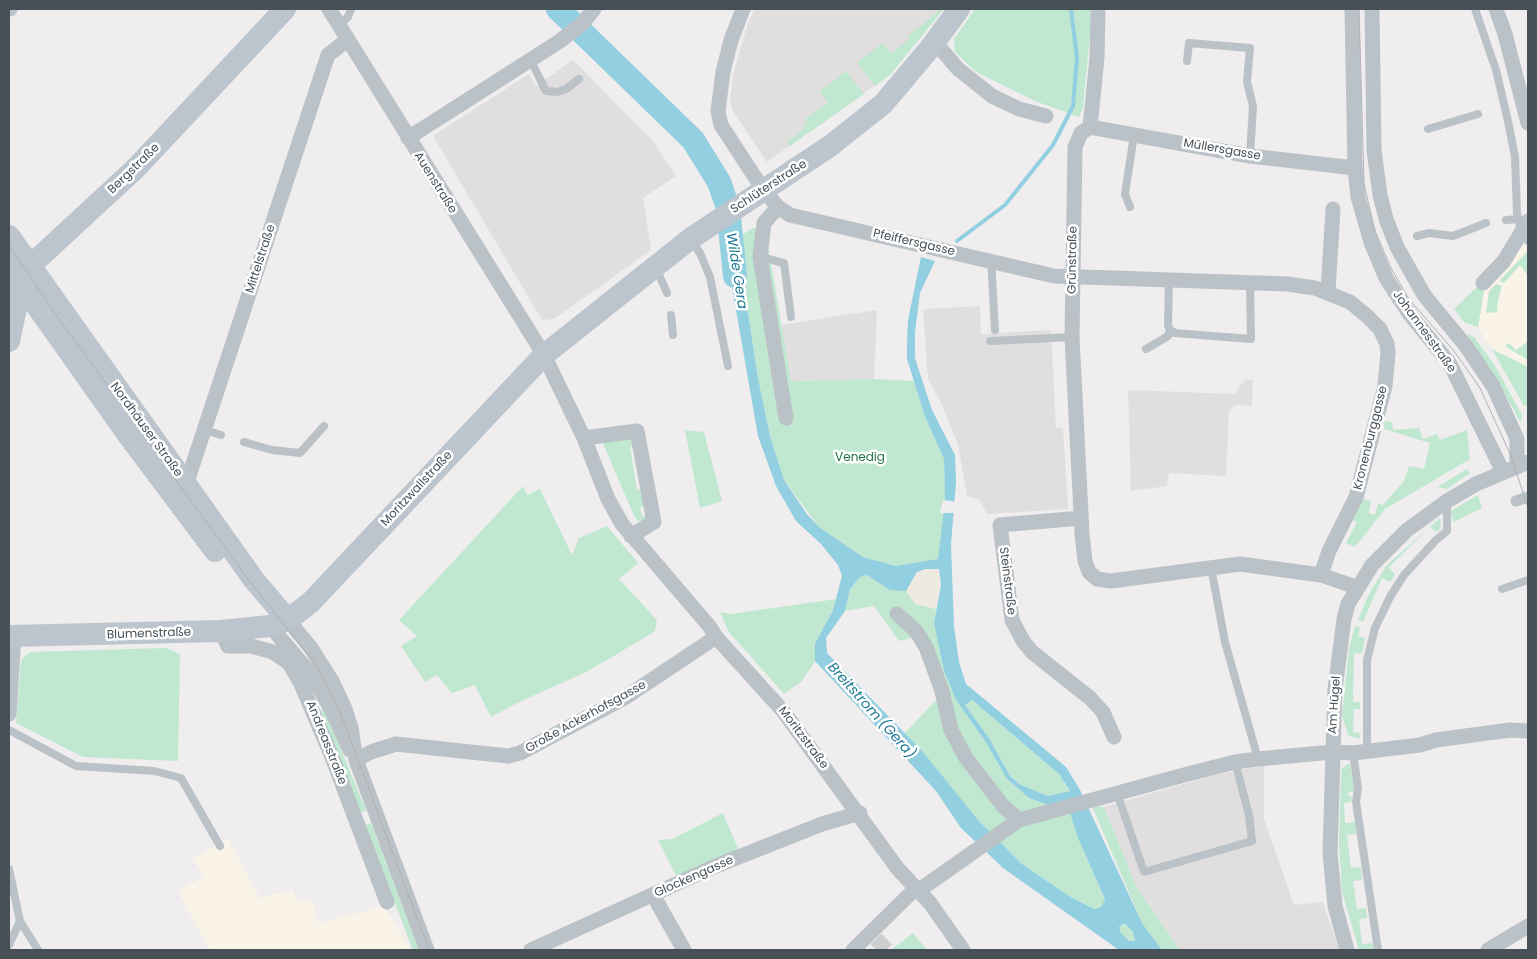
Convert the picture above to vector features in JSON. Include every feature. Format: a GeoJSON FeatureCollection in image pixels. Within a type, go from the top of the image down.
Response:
{"type":"FeatureCollection","features":[{"type":"Feature","properties":{"kind":"main road","name":"Bergstraße"},"geometry":{"type":"LineString","coordinates":[[20,272],[136,168],[286,9]]}},
{"type":"Feature","properties":{"kind":"main road","name":"Schlüterstraße"},"geometry":{"type":"LineString","coordinates":[[544,355],[699,233],[737,207],[771,199],[830,146],[882,104],[935,42],[959,9]]}},
{"type":"Feature","properties":{"kind":"main road","name":"Nordhäuser Straße"},"geometry":{"type":"LineString","coordinates":[[9,236],[20,272],[128,435],[279,623]]}},
{"type":"Feature","properties":{"kind":"main road","name":"Nordhäuser Straße"},"geometry":{"type":"LineString","coordinates":[[20,272],[186,485],[254,580],[279,623]]}},
{"type":"Feature","properties":{"kind":"main road"},"geometry":{"type":"LineString","coordinates":[[9,341],[20,272]]}},
{"type":"Feature","properties":{"kind":"main road","name":"Moritzwallstraße"},"geometry":{"type":"LineString","coordinates":[[279,623],[318,594],[544,355]]}},
{"type":"Feature","properties":{"kind":"main road","name":"Blumenstraße"},"geometry":{"type":"LineString","coordinates":[[12,636],[221,631],[279,623]]}},
{"type":"Feature","properties":{"kind":"street","name":"Auenstraße"},"geometry":{"type":"LineString","coordinates":[[329,9],[544,355]]}},
{"type":"Feature","properties":{"kind":"street"},"geometry":{"type":"LineString","coordinates":[[408,138],[564,38],[583,23],[594,9]]}},
{"type":"Feature","properties":{"kind":"street"},"geometry":{"type":"LineString","coordinates":[[743,9],[731,40],[723,72],[718,111],[721,125],[771,199]]}},
{"type":"Feature","properties":{"kind":"street"},"geometry":{"type":"LineString","coordinates":[[1090,127],[1098,9]]}},
{"type":"Feature","properties":{"kind":"street","name":"Johannesstraße"},"geometry":{"type":"LineString","coordinates":[[1352,9],[1354,168],[1358,198],[1366,228],[1386,278],[1408,312],[1450,364],[1502,472]]}},
{"type":"Feature","properties":{"kind":"street","name":"Johannesstraße"},"geometry":{"type":"LineString","coordinates":[[1372,9],[1374,150],[1380,195],[1386,219],[1397,247],[1424,294],[1466,346],[1493,386],[1523,443],[1523,464]]}},
{"type":"Feature","properties":{"kind":"street"},"geometry":{"type":"LineString","coordinates":[[1496,9],[1505,34],[1528,123]]}},
{"type":"Feature","properties":{"kind":"street","name":"Mittelstraße"},"geometry":{"type":"LineString","coordinates":[[186,485],[328,55],[348,40]]}},
{"type":"Feature","properties":{"kind":"street"},"geometry":{"type":"LineString","coordinates":[[935,42],[958,69],[992,96],[1019,109],[1046,116]]}},
{"type":"Feature","properties":{"kind":"street","name":"Müllersgasse"},"geometry":{"type":"LineString","coordinates":[[1090,127],[1250,156],[1354,168]]}},
{"type":"Feature","properties":{"kind":"street","name":"Grünstraße"},"geometry":{"type":"LineString","coordinates":[[1090,127],[1081,133],[1076,147],[1072,277],[1072,337],[1081,518],[1087,568],[1091,575],[1097,579],[1111,581],[1211,567]]}},
{"type":"Feature","properties":{"kind":"street","name":"Schlüterstraße"},"geometry":{"type":"LineString","coordinates":[[771,199],[764,223],[760,256],[786,418]]}},
{"type":"Feature","properties":{"kind":"street","name":"Pfeiffersgasse"},"geometry":{"type":"LineString","coordinates":[[771,199],[790,215],[1054,276],[1072,277]]}},
{"type":"Feature","properties":{"kind":"street"},"geometry":{"type":"LineString","coordinates":[[1328,292],[1333,209]]}},
{"type":"Feature","properties":{"kind":"street"},"geometry":{"type":"LineString","coordinates":[[1483,284],[1504,261],[1524,228]]}},
{"type":"Feature","properties":{"kind":"street","name":"Kronenburggasse"},"geometry":{"type":"LineString","coordinates":[[1072,277],[1287,284],[1328,292],[1350,302],[1380,330],[1387,344],[1388,353],[1383,394],[1356,497],[1329,551],[1321,575]]}},
{"type":"Feature","properties":{"kind":"street","name":"Moritzstraße"},"geometry":{"type":"LineString","coordinates":[[544,355],[584,438],[608,499],[631,536],[710,627],[716,637],[783,711],[916,890],[950,930],[963,950]]}},
{"type":"Feature","properties":{"kind":"street"},"geometry":{"type":"LineString","coordinates":[[584,438],[637,431],[654,522],[631,536]]}},
{"type":"Feature","properties":{"kind":"street","name":"Am Hügel"},"geometry":{"type":"LineString","coordinates":[[1347,950],[1339,927],[1331,872],[1332,752],[1335,690],[1344,619],[1356,587],[1389,546],[1447,501],[1502,472],[1523,464]]}},
{"type":"Feature","properties":{"kind":"street"},"geometry":{"type":"LineString","coordinates":[[1516,501],[1528,497]]}},
{"type":"Feature","properties":{"kind":"street","name":"Steinstraße"},"geometry":{"type":"LineString","coordinates":[[1081,518],[1000,525],[1012,620],[1023,641],[1032,652],[1090,698],[1103,712],[1114,737]]}},
{"type":"Feature","properties":{"kind":"street"},"geometry":{"type":"LineString","coordinates":[[1211,567],[1240,564],[1262,565],[1321,575],[1356,587]]}},
{"type":"Feature","properties":{"kind":"street"},"geometry":{"type":"LineString","coordinates":[[897,614],[916,631],[926,647],[942,692],[952,730],[966,758],[1003,806],[1019,820]]}},
{"type":"Feature","properties":{"kind":"street","name":"Andreasstraße"},"geometry":{"type":"LineString","coordinates":[[279,623],[311,648],[332,681],[351,728],[356,760],[427,950]]}},
{"type":"Feature","properties":{"kind":"street","name":"Andreasstraße"},"geometry":{"type":"LineString","coordinates":[[221,631],[228,646],[250,646],[273,652],[289,662],[301,684],[329,749],[387,902]]}},
{"type":"Feature","properties":{"kind":"street"},"geometry":{"type":"LineString","coordinates":[[9,714],[12,636]]}},
{"type":"Feature","properties":{"kind":"street","name":"Große Ackerhofsgasse"},"geometry":{"type":"LineString","coordinates":[[356,760],[371,752],[396,744],[508,756],[520,753],[626,697],[716,637]]}},
{"type":"Feature","properties":{"kind":"street"},"geometry":{"type":"LineString","coordinates":[[853,950],[872,936],[916,890],[1019,820],[1235,762],[1332,752],[1360,752],[1510,730],[1528,731]]}},
{"type":"Feature","properties":{"kind":"street","name":"Glockengasse"},"geometry":{"type":"LineString","coordinates":[[531,950],[712,868],[822,824],[860,813]]}},
{"type":"Feature","properties":{"kind":"street"},"geometry":{"type":"LineString","coordinates":[[653,895],[684,950]]}},
{"type":"Feature","properties":{"kind":"street"},"geometry":{"type":"LineString","coordinates":[[1488,950],[1528,926]]}},
{"type":"Feature","properties":{"kind":"lane"},"geometry":{"type":"LineString","coordinates":[[338,25],[348,17],[351,9]]}},
{"type":"Feature","properties":{"kind":"lane"},"geometry":{"type":"LineString","coordinates":[[1475,9],[1496,70],[1501,108],[1514,158],[1524,228]]}},
{"type":"Feature","properties":{"kind":"lane"},"geometry":{"type":"LineString","coordinates":[[1187,61],[1190,43],[1250,48],[1247,82],[1253,106],[1250,156]]}},
{"type":"Feature","properties":{"kind":"lane"},"geometry":{"type":"LineString","coordinates":[[530,61],[546,91],[557,92],[566,89],[580,79]]}},
{"type":"Feature","properties":{"kind":"lane"},"geometry":{"type":"LineString","coordinates":[[1428,129],[1478,114]]}},
{"type":"Feature","properties":{"kind":"lane"},"geometry":{"type":"LineString","coordinates":[[1130,207],[1125,194],[1134,135]]}},
{"type":"Feature","properties":{"kind":"lane"},"geometry":{"type":"LineString","coordinates":[[1506,220],[1524,228]]}},
{"type":"Feature","properties":{"kind":"lane"},"geometry":{"type":"LineString","coordinates":[[1417,236],[1429,233],[1453,236],[1486,223]]}},
{"type":"Feature","properties":{"kind":"lane"},"geometry":{"type":"LineString","coordinates":[[699,233],[700,253],[710,277],[728,366]]}},
{"type":"Feature","properties":{"kind":"lane"},"geometry":{"type":"LineString","coordinates":[[760,256],[784,263],[791,317]]}},
{"type":"Feature","properties":{"kind":"lane"},"geometry":{"type":"LineString","coordinates":[[991,260],[995,330]]}},
{"type":"Feature","properties":{"kind":"lane"},"geometry":{"type":"LineString","coordinates":[[656,268],[667,293]]}},
{"type":"Feature","properties":{"kind":"lane"},"geometry":{"type":"LineString","coordinates":[[1146,349],[1168,336],[1170,330],[1168,325],[1169,279]]}},
{"type":"Feature","properties":{"kind":"lane"},"geometry":{"type":"LineString","coordinates":[[1170,330],[1182,334],[1251,338],[1250,282]]}},
{"type":"Feature","properties":{"kind":"lane"},"geometry":{"type":"LineString","coordinates":[[671,315],[673,335]]}},
{"type":"Feature","properties":{"kind":"lane"},"geometry":{"type":"LineString","coordinates":[[990,341],[1072,337]]}},
{"type":"Feature","properties":{"kind":"lane"},"geometry":{"type":"LineString","coordinates":[[244,442],[272,450],[300,454],[324,426]]}},
{"type":"Feature","properties":{"kind":"lane"},"geometry":{"type":"LineString","coordinates":[[205,430],[221,435]]}},
{"type":"Feature","properties":{"kind":"lane"},"geometry":{"type":"LineString","coordinates":[[1378,950],[1356,802],[1367,660],[1375,628],[1390,597],[1404,575],[1435,541],[1447,532],[1447,501]]}},
{"type":"Feature","properties":{"kind":"lane"},"geometry":{"type":"LineString","coordinates":[[1211,567],[1225,642],[1258,759]]}},
{"type":"Feature","properties":{"kind":"lane"},"geometry":{"type":"LineString","coordinates":[[1502,589],[1528,580]]}},
{"type":"Feature","properties":{"kind":"lane"},"geometry":{"type":"LineString","coordinates":[[9,730],[76,766],[154,771],[181,778],[220,846]]}},
{"type":"Feature","properties":{"kind":"lane"},"geometry":{"type":"LineString","coordinates":[[1117,793],[1144,872],[1252,841],[1249,816],[1235,762]]}},
{"type":"Feature","properties":{"kind":"lane"},"geometry":{"type":"LineString","coordinates":[[9,869],[20,921],[38,950]]}},
{"type":"Feature","properties":{"kind":"lane"},"geometry":{"type":"LineString","coordinates":[[9,946],[20,921]]}},
{"type":"Feature","properties":{"kind":"shaded area"},"geometry":{"type":"Polygon","coordinates":[[[755,9],[944,9],[889,75],[767,162],[733,111],[730,100],[733,74],[749,20],[755,9]]]}},
{"type":"Feature","properties":{"kind":"shaded area"},"geometry":{"type":"Polygon","coordinates":[[[573,60],[652,140],[676,176],[643,198],[651,250],[554,319],[542,320],[433,136],[529,74],[536,86],[573,60]]]}},
{"type":"Feature","properties":{"kind":"shaded area"},"geometry":{"type":"Polygon","coordinates":[[[1528,241],[1528,251],[1500,280],[1505,282],[1520,265],[1528,276],[1527,342],[1516,350],[1509,343],[1506,348],[1528,360],[1528,367],[1492,349],[1478,327],[1484,291],[1528,241]]]}},
{"type":"Feature","properties":{"kind":"shaded area"},"geometry":{"type":"Polygon","coordinates":[[[980,306],[981,334],[1051,330],[1056,428],[1063,428],[1068,509],[987,514],[979,499],[967,496],[958,445],[940,400],[928,379],[923,309],[980,306]]]}},
{"type":"Feature","properties":{"kind":"shaded area"},"geometry":{"type":"Polygon","coordinates":[[[877,310],[874,379],[790,381],[781,325],[877,310]]]}},
{"type":"Feature","properties":{"kind":"shaded area"},"geometry":{"type":"Polygon","coordinates":[[[1245,380],[1253,380],[1252,406],[1236,405],[1229,410],[1226,476],[1169,473],[1167,486],[1131,491],[1128,390],[1234,394],[1245,380]]]}},
{"type":"Feature","properties":{"kind":"shaded area"},"geometry":{"type":"Polygon","coordinates":[[[1264,766],[1264,819],[1294,905],[1323,902],[1339,950],[1180,950],[1137,888],[1104,807],[1215,775],[1264,766]]]}},
{"type":"Feature","properties":{"kind":"shaded area"},"geometry":{"type":"Polygon","coordinates":[[[228,839],[260,898],[293,890],[297,902],[311,899],[318,923],[384,906],[411,950],[209,950],[178,891],[204,877],[193,858],[228,839]]]}},
{"type":"Feature","properties":{"kind":"green space"},"geometry":{"type":"Polygon","coordinates":[[[936,9],[944,9],[890,75],[875,86],[857,63],[882,43],[891,53],[910,39],[908,36],[938,12],[936,9]]]}},
{"type":"Feature","properties":{"kind":"green space"},"geometry":{"type":"Polygon","coordinates":[[[975,9],[1090,9],[1090,35],[1083,107],[1079,117],[1035,101],[976,72],[955,52],[954,39],[975,9]]]}},
{"type":"Feature","properties":{"kind":"green space"},"geometry":{"type":"Polygon","coordinates":[[[846,71],[864,94],[790,146],[787,142],[805,128],[803,125],[807,122],[805,119],[828,103],[820,91],[846,71]]]}},
{"type":"Feature","properties":{"kind":"green space","name":"Venedig"},"geometry":{"type":"Polygon","coordinates":[[[753,228],[771,228],[766,250],[769,251],[791,381],[874,379],[914,381],[925,417],[944,459],[945,500],[938,560],[896,566],[863,557],[819,527],[784,480],[770,436],[757,373],[737,238],[753,228]]]}},
{"type":"Feature","properties":{"kind":"green space"},"geometry":{"type":"Polygon","coordinates":[[[1528,251],[1528,276],[1520,265],[1504,283],[1499,281],[1528,251]]]}},
{"type":"Feature","properties":{"kind":"green space"},"geometry":{"type":"Polygon","coordinates":[[[1496,284],[1502,286],[1497,312],[1486,313],[1489,291],[1496,284]]]}},
{"type":"Feature","properties":{"kind":"green space"},"geometry":{"type":"Polygon","coordinates":[[[1478,286],[1484,291],[1478,327],[1464,322],[1454,309],[1478,286]]]}},
{"type":"Feature","properties":{"kind":"green space"},"geometry":{"type":"Polygon","coordinates":[[[1467,334],[1474,337],[1494,364],[1522,415],[1521,423],[1493,373],[1467,334]]]}},
{"type":"Feature","properties":{"kind":"green space"},"geometry":{"type":"Polygon","coordinates":[[[1528,336],[1528,360],[1505,346],[1509,343],[1516,350],[1527,342],[1528,336]]]}},
{"type":"Feature","properties":{"kind":"green space"},"geometry":{"type":"Polygon","coordinates":[[[1492,349],[1528,367],[1528,405],[1524,406],[1492,349]]]}},
{"type":"Feature","properties":{"kind":"green space"},"geometry":{"type":"Polygon","coordinates":[[[1385,421],[1392,422],[1393,430],[1419,428],[1423,439],[1437,434],[1440,440],[1467,430],[1470,459],[1385,509],[1355,547],[1346,543],[1357,522],[1349,519],[1359,498],[1371,501],[1369,513],[1375,515],[1378,503],[1383,505],[1404,481],[1409,466],[1424,469],[1430,443],[1384,429],[1385,421]]]}},
{"type":"Feature","properties":{"kind":"green space"},"geometry":{"type":"Polygon","coordinates":[[[685,430],[704,432],[722,501],[700,508],[685,430]]]}},
{"type":"Feature","properties":{"kind":"green space"},"geometry":{"type":"Polygon","coordinates":[[[629,435],[637,445],[630,447],[637,490],[645,489],[648,505],[640,507],[642,516],[650,515],[643,522],[638,521],[634,516],[602,441],[629,435]]]}},
{"type":"Feature","properties":{"kind":"green space"},"geometry":{"type":"Polygon","coordinates":[[[1467,469],[1470,473],[1447,489],[1437,487],[1467,469]]]}},
{"type":"Feature","properties":{"kind":"green space"},"geometry":{"type":"Polygon","coordinates":[[[523,486],[527,495],[540,489],[572,555],[579,538],[607,526],[638,563],[619,579],[657,620],[655,631],[614,656],[582,674],[521,701],[491,717],[475,685],[452,693],[437,675],[425,682],[401,646],[417,636],[399,620],[523,486]]]}},
{"type":"Feature","properties":{"kind":"green space"},"geometry":{"type":"Polygon","coordinates":[[[1478,495],[1482,508],[1453,522],[1451,511],[1478,495]]]}},
{"type":"Feature","properties":{"kind":"green space"},"geometry":{"type":"Polygon","coordinates":[[[1440,518],[1441,528],[1436,532],[1430,527],[1389,567],[1395,575],[1390,582],[1382,578],[1363,622],[1358,620],[1368,596],[1386,566],[1440,518]]]}},
{"type":"Feature","properties":{"kind":"green space"},"geometry":{"type":"Polygon","coordinates":[[[867,575],[881,583],[912,584],[936,609],[934,623],[956,700],[985,741],[1007,779],[1029,798],[1070,813],[1079,840],[1105,899],[1101,907],[1094,909],[1069,896],[1022,864],[978,820],[923,753],[904,734],[938,698],[919,649],[912,638],[899,641],[874,606],[845,611],[850,589],[860,577],[867,575]]]}},
{"type":"Feature","properties":{"kind":"green space"},"geometry":{"type":"Polygon","coordinates":[[[837,599],[825,629],[815,644],[815,661],[802,681],[784,694],[729,632],[720,612],[731,614],[837,599]]]}},
{"type":"Feature","properties":{"kind":"green space"},"geometry":{"type":"Polygon","coordinates":[[[1355,626],[1360,628],[1358,636],[1365,638],[1362,653],[1354,654],[1353,702],[1360,702],[1360,709],[1354,709],[1353,732],[1361,733],[1359,739],[1348,735],[1342,715],[1349,649],[1355,626]]]}},
{"type":"Feature","properties":{"kind":"green space"},"geometry":{"type":"Polygon","coordinates":[[[166,648],[180,654],[178,761],[83,757],[16,723],[21,660],[30,652],[166,648]]]}},
{"type":"Feature","properties":{"kind":"green space"},"geometry":{"type":"Polygon","coordinates":[[[972,700],[1059,774],[1070,792],[1048,796],[1019,784],[1010,776],[989,738],[965,705],[972,700]]]}},
{"type":"Feature","properties":{"kind":"green space"},"geometry":{"type":"Polygon","coordinates":[[[324,709],[366,810],[360,813],[320,711],[324,709]]]}},
{"type":"Feature","properties":{"kind":"green space"},"geometry":{"type":"Polygon","coordinates":[[[1350,763],[1354,787],[1353,792],[1349,792],[1348,796],[1352,797],[1351,802],[1344,803],[1345,823],[1355,822],[1357,834],[1347,835],[1351,868],[1361,867],[1362,880],[1353,881],[1357,909],[1366,908],[1367,918],[1359,919],[1362,944],[1372,943],[1374,950],[1359,950],[1342,892],[1339,842],[1341,777],[1342,768],[1350,763]]]}},
{"type":"Feature","properties":{"kind":"green space"},"geometry":{"type":"Polygon","coordinates":[[[1092,806],[1104,807],[1137,888],[1180,950],[1162,950],[1142,923],[1092,806]]]}},
{"type":"Feature","properties":{"kind":"green space"},"geometry":{"type":"Polygon","coordinates":[[[723,813],[740,853],[677,878],[658,840],[672,839],[723,813]]]}},
{"type":"Feature","properties":{"kind":"green space"},"geometry":{"type":"Polygon","coordinates":[[[371,823],[419,950],[413,950],[365,825],[371,823]]]}},
{"type":"Feature","properties":{"kind":"green space"},"geometry":{"type":"Polygon","coordinates":[[[1124,923],[1133,932],[1135,941],[1129,941],[1121,933],[1119,927],[1124,923]]]}},
{"type":"Feature","properties":{"kind":"green space"},"geometry":{"type":"Polygon","coordinates":[[[913,933],[927,950],[892,949],[913,933]]]}},
{"type":"Feature","properties":{"kind":"sand"},"geometry":{"type":"Polygon","coordinates":[[[925,569],[939,569],[941,585],[936,609],[915,604],[906,591],[917,572],[925,569]]]}},
{"type":"Feature","properties":{"kind":"water"},"geometry":{"type":"Polygon","coordinates":[[[549,9],[573,9],[574,11],[561,24],[549,9]]]}},
{"type":"Feature","properties":{"kind":"water","name":"Breitstrom (Gera)"},"geometry":{"type":"Polygon","coordinates":[[[737,238],[757,373],[770,436],[784,480],[806,513],[819,527],[863,557],[896,566],[938,559],[945,500],[944,459],[925,417],[907,359],[908,320],[921,257],[935,261],[920,293],[915,332],[915,358],[932,410],[955,455],[956,482],[951,545],[954,626],[959,662],[966,684],[1066,767],[1080,790],[1142,923],[1162,950],[1119,950],[1003,868],[961,828],[936,791],[815,661],[815,644],[833,610],[842,576],[838,565],[821,544],[796,521],[776,486],[758,436],[725,247],[737,238]],[[925,569],[917,572],[906,591],[890,590],[867,575],[860,577],[850,589],[845,611],[826,638],[827,653],[923,752],[978,820],[1022,864],[1069,896],[1094,909],[1101,907],[1105,899],[1078,838],[1070,813],[1029,798],[1007,779],[985,741],[956,700],[944,670],[934,623],[941,585],[939,569],[925,569]],[[972,700],[965,705],[989,738],[1010,776],[1019,784],[1048,796],[1070,791],[1059,774],[972,700]],[[1124,923],[1119,927],[1121,933],[1129,941],[1135,941],[1133,932],[1124,923]]]}},
{"type":"Feature","properties":{"kind":"pier"},"geometry":{"type":"Polygon","coordinates":[[[943,500],[958,502],[957,513],[940,513],[943,500]]]}},
{"type":"Feature","properties":{"kind":"waterway","name":"Wilde Gera"},"geometry":{"type":"LineString","coordinates":[[558,9],[693,140],[719,182],[728,208],[735,276]]}},
{"type":"Feature","properties":{"kind":"waterway"},"geometry":{"type":"LineString","coordinates":[[957,241],[1005,205],[1053,145],[1073,106],[1077,58],[1071,9]]}},
{"type":"Feature","properties":{"kind":"tunnel"},"geometry":{"type":"LineString","coordinates":[[876,939],[887,950]]}},
{"type":"Feature","properties":{"kind":"tram line"},"geometry":{"type":"LineString","coordinates":[[1359,9],[1364,184],[1375,231],[1392,270],[1409,299],[1454,351],[1480,388],[1511,456],[1528,508]]}},
{"type":"Feature","properties":{"kind":"tram line"},"geometry":{"type":"LineString","coordinates":[[9,245],[54,312],[250,582],[316,665],[338,707],[429,950]]}}]}
